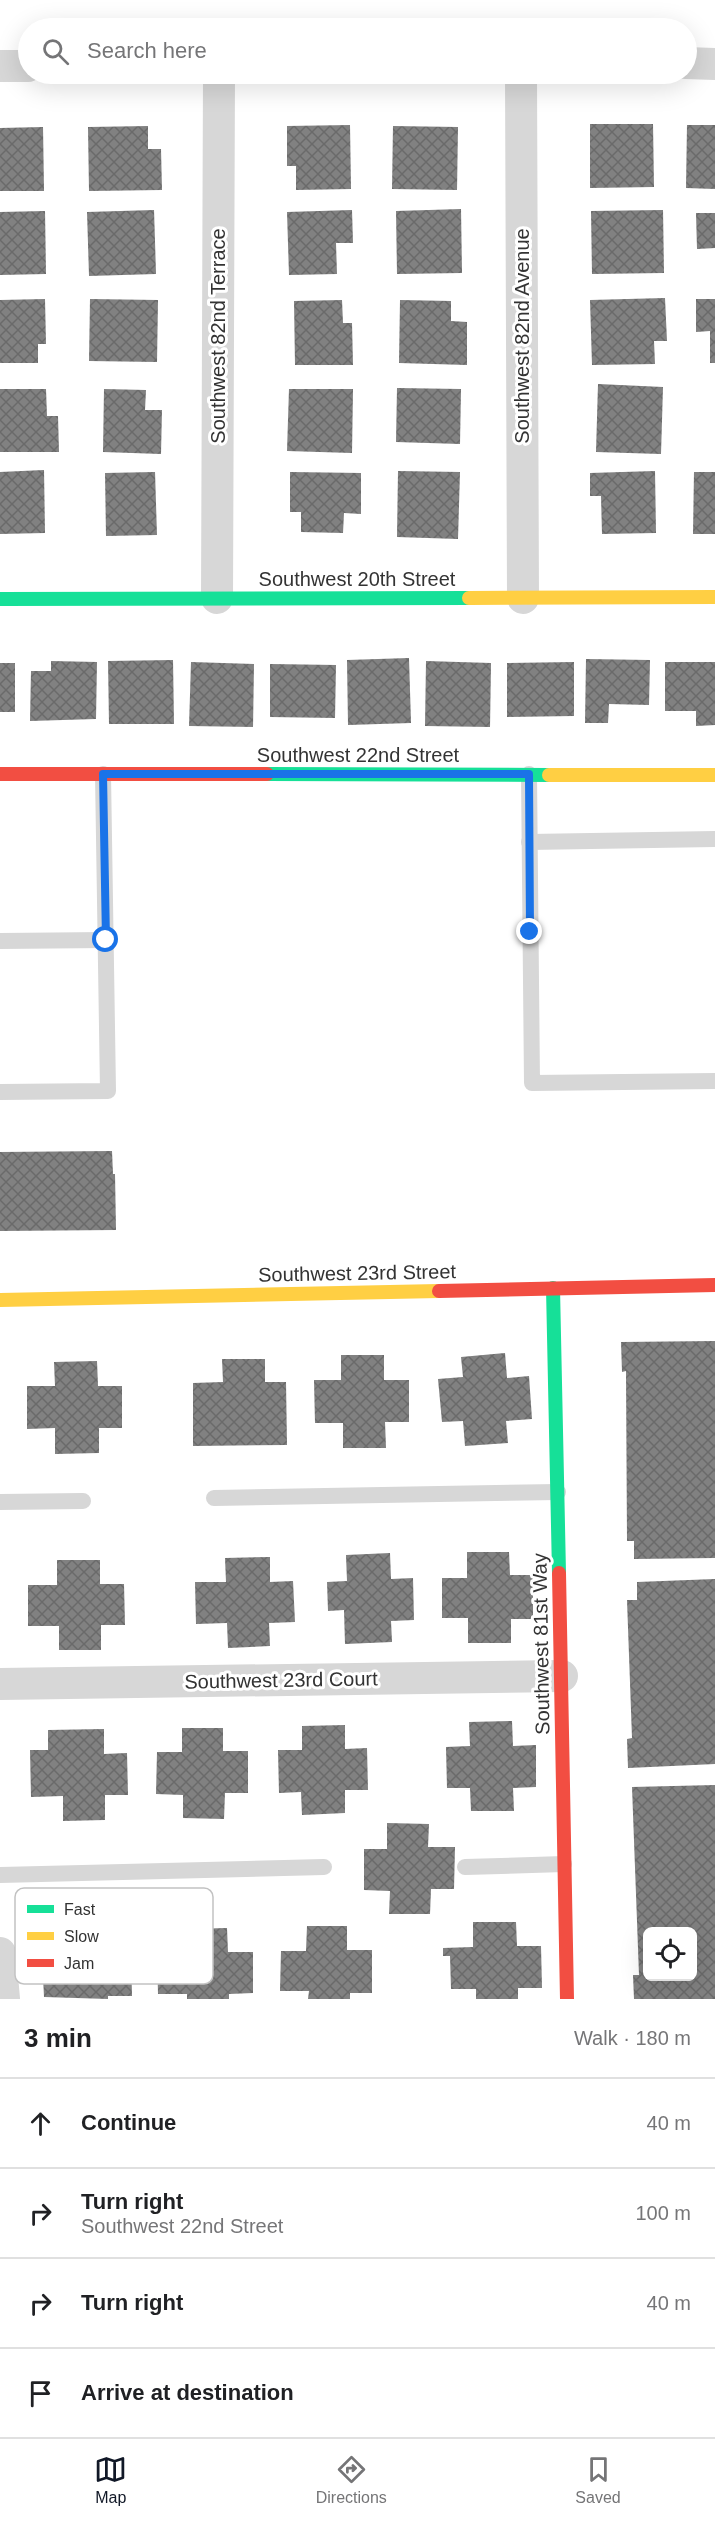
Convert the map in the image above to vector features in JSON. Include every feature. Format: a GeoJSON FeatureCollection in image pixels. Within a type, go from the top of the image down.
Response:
{"type":"FeatureCollection","features":[{"type":"Feature","properties":{"kind":"street"},"geometry":{"type":"LineString","coordinates":[[697,63],[715,64]]}},
{"type":"Feature","properties":{"kind":"street"},"geometry":{"type":"LineString","coordinates":[[0,66],[18,66]]}},
{"type":"Feature","properties":{"kind":"street","name":"Southwest 82nd Terrace"},"geometry":{"type":"LineString","coordinates":[[217,598],[219,84]]}},
{"type":"Feature","properties":{"kind":"street","name":"Southwest 82nd Avenue"},"geometry":{"type":"LineString","coordinates":[[521,84],[523,598]]}},
{"type":"Feature","properties":{"kind":"street","name":"Southwest 20th Street"},"geometry":{"type":"LineString","coordinates":[[0,599],[715,597]]}},
{"type":"Feature","properties":{"kind":"street","name":"Southwest 22nd Street"},"geometry":{"type":"LineString","coordinates":[[0,774],[715,775]]}},
{"type":"Feature","properties":{"kind":"street","name":"Southwest 23rd Street"},"geometry":{"type":"LineString","coordinates":[[0,1300],[715,1285]]}},
{"type":"Feature","properties":{"kind":"street","name":"Southwest 81st Way"},"geometry":{"type":"LineString","coordinates":[[553,1288],[567,1999]]}},
{"type":"Feature","properties":{"kind":"street","name":"Southwest 23rd Court"},"geometry":{"type":"LineString","coordinates":[[0,1683],[562,1676]]}},
{"type":"Feature","properties":{"kind":"street"},"geometry":{"type":"LineString","coordinates":[[0,1953],[4,1999]]}},
{"type":"Feature","properties":{"kind":"lane"},"geometry":{"type":"LineString","coordinates":[[0,1092],[108,1091],[103,774]]}},
{"type":"Feature","properties":{"kind":"lane"},"geometry":{"type":"LineString","coordinates":[[529,774],[532,1083],[715,1081]]}},
{"type":"Feature","properties":{"kind":"lane"},"geometry":{"type":"LineString","coordinates":[[529,842],[715,839]]}},
{"type":"Feature","properties":{"kind":"lane"},"geometry":{"type":"LineString","coordinates":[[0,941],[106,940]]}},
{"type":"Feature","properties":{"kind":"lane"},"geometry":{"type":"LineString","coordinates":[[214,1498],[558,1492]]}},
{"type":"Feature","properties":{"kind":"lane"},"geometry":{"type":"LineString","coordinates":[[0,1502],[82,1501]]}},
{"type":"Feature","properties":{"kind":"lane"},"geometry":{"type":"LineString","coordinates":[[465,1866],[564,1864]]}},
{"type":"Feature","properties":{"kind":"lane"},"geometry":{"type":"LineString","coordinates":[[0,1875],[324,1866]]}},
{"type":"Feature","properties":{"kind":"building"},"geometry":{"type":"Polygon","coordinates":[[[590,124],[653,124],[654,187],[590,188],[590,124]]]}},
{"type":"Feature","properties":{"kind":"building"},"geometry":{"type":"Polygon","coordinates":[[[350,125],[351,189],[296,190],[296,166],[287,166],[287,126],[350,125]]]}},
{"type":"Feature","properties":{"kind":"building"},"geometry":{"type":"Polygon","coordinates":[[[687,125],[715,125],[715,189],[686,188],[687,125]]]}},
{"type":"Feature","properties":{"kind":"building"},"geometry":{"type":"Polygon","coordinates":[[[148,126],[148,149],[161,149],[162,190],[89,191],[88,127],[148,126]]]}},
{"type":"Feature","properties":{"kind":"building"},"geometry":{"type":"Polygon","coordinates":[[[393,126],[458,127],[457,190],[392,189],[393,126]]]}},
{"type":"Feature","properties":{"kind":"building"},"geometry":{"type":"Polygon","coordinates":[[[43,127],[44,191],[0,191],[0,128],[43,127]]]}},
{"type":"Feature","properties":{"kind":"building"},"geometry":{"type":"Polygon","coordinates":[[[461,209],[462,273],[397,274],[396,211],[461,209]]]}},
{"type":"Feature","properties":{"kind":"building"},"geometry":{"type":"Polygon","coordinates":[[[154,210],[156,274],[89,276],[87,212],[154,210]]]}},
{"type":"Feature","properties":{"kind":"building"},"geometry":{"type":"Polygon","coordinates":[[[352,210],[353,243],[336,243],[337,274],[289,275],[287,212],[352,210]]]}},
{"type":"Feature","properties":{"kind":"building"},"geometry":{"type":"Polygon","coordinates":[[[663,210],[664,273],[592,274],[591,211],[663,210]]]}},
{"type":"Feature","properties":{"kind":"building"},"geometry":{"type":"Polygon","coordinates":[[[45,211],[46,274],[0,275],[0,212],[45,211]]]}},
{"type":"Feature","properties":{"kind":"building"},"geometry":{"type":"Polygon","coordinates":[[[696,213],[715,213],[715,248],[697,249],[696,213]]]}},
{"type":"Feature","properties":{"kind":"building"},"geometry":{"type":"Polygon","coordinates":[[[665,298],[667,341],[654,341],[655,364],[592,365],[590,300],[665,298]]]}},
{"type":"Feature","properties":{"kind":"building"},"geometry":{"type":"Polygon","coordinates":[[[45,299],[46,344],[38,344],[38,363],[0,363],[0,300],[45,299]]]}},
{"type":"Feature","properties":{"kind":"building"},"geometry":{"type":"Polygon","coordinates":[[[90,299],[158,300],[157,362],[89,361],[90,299]]]}},
{"type":"Feature","properties":{"kind":"building"},"geometry":{"type":"Polygon","coordinates":[[[696,299],[715,299],[715,363],[710,363],[710,331],[696,332],[696,299]]]}},
{"type":"Feature","properties":{"kind":"building"},"geometry":{"type":"Polygon","coordinates":[[[342,300],[343,323],[352,323],[353,365],[295,365],[294,301],[342,300]]]}},
{"type":"Feature","properties":{"kind":"building"},"geometry":{"type":"Polygon","coordinates":[[[400,300],[451,301],[451,321],[467,322],[467,365],[399,363],[400,300]]]}},
{"type":"Feature","properties":{"kind":"building"},"geometry":{"type":"Polygon","coordinates":[[[598,384],[663,387],[661,454],[596,452],[598,384]]]}},
{"type":"Feature","properties":{"kind":"building"},"geometry":{"type":"Polygon","coordinates":[[[397,388],[461,389],[460,444],[396,442],[397,388]]]}},
{"type":"Feature","properties":{"kind":"building"},"geometry":{"type":"Polygon","coordinates":[[[0,389],[46,389],[47,416],[58,416],[59,452],[0,452],[0,389]]]}},
{"type":"Feature","properties":{"kind":"building"},"geometry":{"type":"Polygon","coordinates":[[[104,389],[146,390],[145,410],[162,410],[161,454],[103,452],[104,389]]]}},
{"type":"Feature","properties":{"kind":"building"},"geometry":{"type":"Polygon","coordinates":[[[289,389],[353,389],[352,453],[287,451],[289,389]]]}},
{"type":"Feature","properties":{"kind":"building"},"geometry":{"type":"Polygon","coordinates":[[[44,470],[45,533],[0,534],[0,472],[44,470]]]}},
{"type":"Feature","properties":{"kind":"building"},"geometry":{"type":"Polygon","coordinates":[[[398,471],[460,472],[458,539],[397,537],[398,471]]]}},
{"type":"Feature","properties":{"kind":"building"},"geometry":{"type":"Polygon","coordinates":[[[655,471],[656,533],[602,534],[601,496],[590,496],[590,473],[655,471]]]}},
{"type":"Feature","properties":{"kind":"building"},"geometry":{"type":"Polygon","coordinates":[[[155,472],[157,535],[106,536],[105,473],[155,472]]]}},
{"type":"Feature","properties":{"kind":"building"},"geometry":{"type":"Polygon","coordinates":[[[290,472],[361,473],[361,514],[344,513],[343,533],[301,532],[301,512],[290,512],[290,472]]]}},
{"type":"Feature","properties":{"kind":"building"},"geometry":{"type":"Polygon","coordinates":[[[694,472],[715,472],[715,534],[693,534],[694,472]]]}},
{"type":"Feature","properties":{"kind":"building"},"geometry":{"type":"Polygon","coordinates":[[[409,658],[411,723],[348,725],[347,660],[409,658]]]}},
{"type":"Feature","properties":{"kind":"building"},"geometry":{"type":"Polygon","coordinates":[[[586,659],[650,660],[649,705],[609,704],[608,723],[585,723],[586,659]]]}},
{"type":"Feature","properties":{"kind":"building"},"geometry":{"type":"Polygon","coordinates":[[[173,660],[174,724],[109,724],[108,661],[173,660]]]}},
{"type":"Feature","properties":{"kind":"building"},"geometry":{"type":"Polygon","coordinates":[[[51,661],[97,662],[96,719],[30,721],[31,671],[51,671],[51,661]]]}},
{"type":"Feature","properties":{"kind":"building"},"geometry":{"type":"Polygon","coordinates":[[[426,661],[491,663],[490,727],[425,726],[426,661]]]}},
{"type":"Feature","properties":{"kind":"building"},"geometry":{"type":"Polygon","coordinates":[[[191,662],[254,664],[253,727],[189,726],[191,662]]]}},
{"type":"Feature","properties":{"kind":"building"},"geometry":{"type":"Polygon","coordinates":[[[574,662],[574,716],[507,717],[507,663],[574,662]]]}},
{"type":"Feature","properties":{"kind":"building"},"geometry":{"type":"Polygon","coordinates":[[[665,662],[715,662],[715,725],[696,726],[696,711],[665,711],[665,662]]]}},
{"type":"Feature","properties":{"kind":"building"},"geometry":{"type":"Polygon","coordinates":[[[0,663],[15,663],[15,712],[0,712],[0,663]]]}},
{"type":"Feature","properties":{"kind":"building"},"geometry":{"type":"Polygon","coordinates":[[[270,664],[336,665],[335,718],[270,717],[270,664]]]}},
{"type":"Feature","properties":{"kind":"building"},"geometry":{"type":"Polygon","coordinates":[[[112,1151],[113,1174],[115,1174],[116,1230],[0,1231],[0,1152],[112,1151]]]}},
{"type":"Feature","properties":{"kind":"building"},"geometry":{"type":"Polygon","coordinates":[[[715,1341],[715,1558],[634,1559],[634,1541],[627,1541],[626,1371],[622,1372],[621,1342],[715,1341]]]}},
{"type":"Feature","properties":{"kind":"building"},"geometry":{"type":"Polygon","coordinates":[[[505,1353],[507,1378],[529,1376],[532,1419],[506,1421],[508,1443],[465,1446],[463,1421],[442,1422],[438,1379],[463,1377],[461,1357],[505,1353]]]}},
{"type":"Feature","properties":{"kind":"building"},"geometry":{"type":"Polygon","coordinates":[[[341,1355],[384,1355],[384,1380],[409,1380],[409,1422],[385,1422],[386,1448],[343,1448],[343,1423],[315,1423],[314,1380],[341,1380],[341,1355]]]}},
{"type":"Feature","properties":{"kind":"building"},"geometry":{"type":"Polygon","coordinates":[[[222,1359],[265,1359],[265,1382],[286,1382],[287,1445],[193,1446],[193,1383],[223,1382],[222,1359]]]}},
{"type":"Feature","properties":{"kind":"building"},"geometry":{"type":"Polygon","coordinates":[[[97,1361],[98,1386],[122,1386],[122,1428],[99,1428],[99,1453],[55,1454],[55,1428],[27,1429],[27,1386],[55,1386],[54,1362],[97,1361]]]}},
{"type":"Feature","properties":{"kind":"building"},"geometry":{"type":"Polygon","coordinates":[[[467,1552],[509,1552],[510,1575],[533,1575],[533,1619],[511,1619],[511,1643],[468,1643],[468,1618],[442,1618],[442,1578],[467,1578],[467,1552]]]}},
{"type":"Feature","properties":{"kind":"building"},"geometry":{"type":"Polygon","coordinates":[[[390,1553],[391,1579],[413,1578],[414,1620],[391,1621],[392,1642],[345,1644],[344,1610],[328,1611],[327,1582],[347,1581],[346,1555],[390,1553]]]}},
{"type":"Feature","properties":{"kind":"building"},"geometry":{"type":"Polygon","coordinates":[[[270,1557],[270,1582],[293,1581],[295,1622],[269,1623],[270,1646],[228,1648],[227,1623],[196,1624],[195,1582],[226,1582],[225,1558],[270,1557]]]}},
{"type":"Feature","properties":{"kind":"building"},"geometry":{"type":"Polygon","coordinates":[[[57,1560],[100,1560],[100,1584],[124,1584],[125,1625],[101,1625],[101,1650],[59,1650],[59,1626],[28,1626],[28,1585],[57,1585],[57,1560]]]}},
{"type":"Feature","properties":{"kind":"building"},"geometry":{"type":"Polygon","coordinates":[[[715,1579],[715,1764],[628,1768],[627,1739],[632,1738],[627,1600],[637,1600],[637,1582],[715,1579]]]}},
{"type":"Feature","properties":{"kind":"building"},"geometry":{"type":"Polygon","coordinates":[[[512,1721],[513,1746],[536,1745],[536,1787],[513,1788],[514,1811],[471,1811],[470,1788],[447,1788],[446,1747],[470,1746],[469,1722],[512,1721]]]}},
{"type":"Feature","properties":{"kind":"building"},"geometry":{"type":"Polygon","coordinates":[[[345,1725],[345,1749],[367,1748],[368,1790],[345,1790],[345,1813],[302,1815],[301,1792],[279,1793],[278,1750],[302,1750],[302,1726],[345,1725]]]}},
{"type":"Feature","properties":{"kind":"building"},"geometry":{"type":"Polygon","coordinates":[[[182,1728],[223,1728],[223,1751],[248,1751],[248,1793],[225,1793],[224,1819],[183,1818],[183,1795],[156,1794],[157,1752],[182,1752],[182,1728]]]}},
{"type":"Feature","properties":{"kind":"building"},"geometry":{"type":"Polygon","coordinates":[[[104,1729],[104,1754],[127,1753],[128,1795],[105,1795],[105,1820],[63,1821],[63,1796],[31,1797],[30,1750],[48,1750],[48,1730],[104,1729]]]}},
{"type":"Feature","properties":{"kind":"building"},"geometry":{"type":"Polygon","coordinates":[[[715,1785],[715,1999],[634,1999],[633,1975],[639,1975],[632,1787],[715,1785]]]}},
{"type":"Feature","properties":{"kind":"building"},"geometry":{"type":"Polygon","coordinates":[[[387,1823],[429,1824],[428,1847],[455,1847],[454,1889],[431,1889],[430,1914],[389,1914],[390,1891],[364,1890],[364,1849],[387,1849],[387,1823]]]}},
{"type":"Feature","properties":{"kind":"building"},"geometry":{"type":"Polygon","coordinates":[[[473,1922],[516,1922],[517,1946],[541,1946],[542,1988],[518,1988],[518,1999],[476,1999],[476,1989],[451,1989],[450,1956],[443,1956],[443,1948],[473,1947],[473,1922]]]}},
{"type":"Feature","properties":{"kind":"building"},"geometry":{"type":"Polygon","coordinates":[[[307,1926],[347,1926],[347,1950],[372,1950],[372,1993],[350,1993],[350,1999],[308,1999],[309,1991],[280,1991],[281,1951],[306,1951],[307,1926]]]}},
{"type":"Feature","properties":{"kind":"building"},"geometry":{"type":"Polygon","coordinates":[[[213,1928],[227,1928],[228,1952],[253,1952],[253,1993],[229,1994],[229,1999],[187,1999],[187,1994],[158,1994],[158,1984],[213,1984],[213,1928]]]}},
{"type":"Feature","properties":{"kind":"building"},"geometry":{"type":"Polygon","coordinates":[[[43,1984],[132,1984],[132,1996],[108,1996],[108,1999],[44,1997],[43,1984]]]}},
{"type":"Feature","properties":{"kind":"traffic: fast"},"geometry":{"type":"LineString","coordinates":[[0,599],[469,598]]}},
{"type":"Feature","properties":{"kind":"traffic: fast"},"geometry":{"type":"LineString","coordinates":[[267,774],[549,775]]}},
{"type":"Feature","properties":{"kind":"traffic: fast"},"geometry":{"type":"LineString","coordinates":[[553,1288],[559,1573]]}},
{"type":"Feature","properties":{"kind":"traffic: slow"},"geometry":{"type":"LineString","coordinates":[[469,598],[715,597]]}},
{"type":"Feature","properties":{"kind":"traffic: slow"},"geometry":{"type":"LineString","coordinates":[[549,775],[715,775]]}},
{"type":"Feature","properties":{"kind":"traffic: slow"},"geometry":{"type":"LineString","coordinates":[[0,1300],[439,1291]]}},
{"type":"Feature","properties":{"kind":"traffic: jam"},"geometry":{"type":"LineString","coordinates":[[0,774],[267,774]]}},
{"type":"Feature","properties":{"kind":"traffic: jam"},"geometry":{"type":"LineString","coordinates":[[439,1291],[715,1285]]}},
{"type":"Feature","properties":{"kind":"traffic: jam"},"geometry":{"type":"LineString","coordinates":[[559,1573],[567,1999]]}},
{"type":"Feature","properties":{"kind":"route"},"geometry":{"type":"LineString","coordinates":[[106,940],[103,774],[529,774],[530,932]]}}]}
